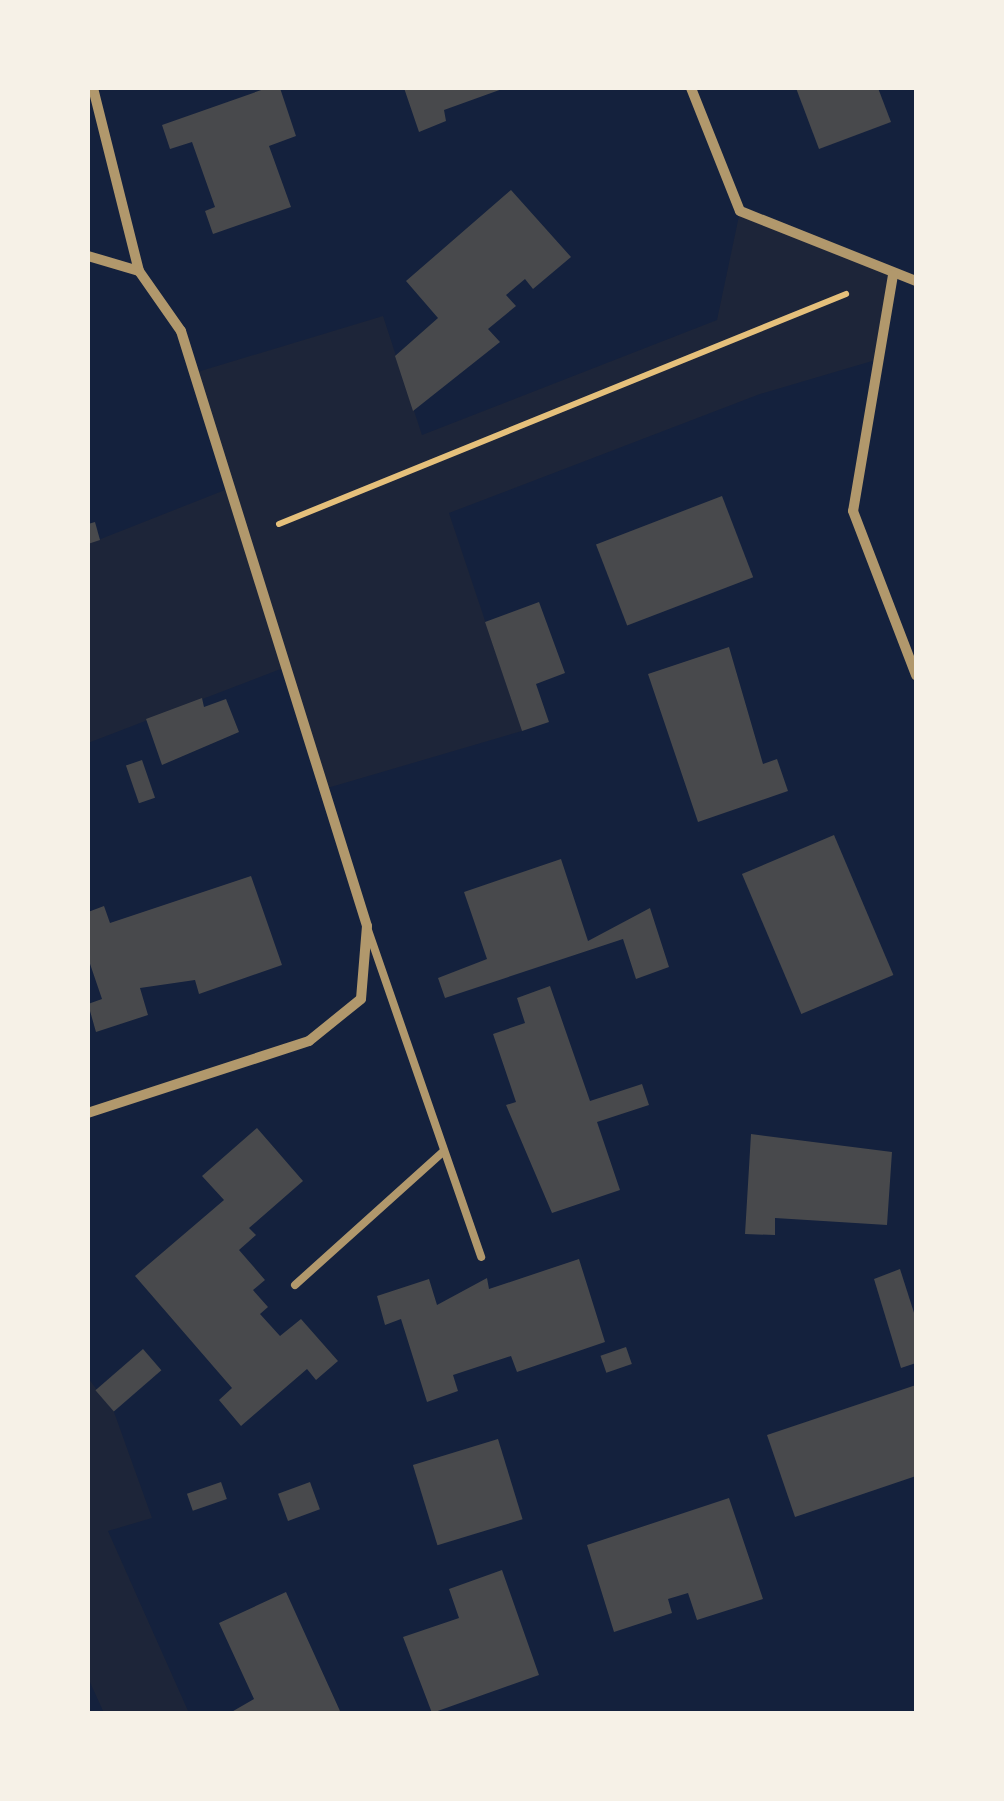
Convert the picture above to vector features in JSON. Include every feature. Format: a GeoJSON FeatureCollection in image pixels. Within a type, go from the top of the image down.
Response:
{"type":"FeatureCollection","features":[{"type":"Feature","properties":{"kind":"street"},"geometry":{"type":"LineString","coordinates":[[88,1113],[309,1041],[361,999],[367,926],[181,332],[139,271],[93,88]]}},
{"type":"Feature","properties":{"kind":"street"},"geometry":{"type":"LineString","coordinates":[[691,88],[740,211],[916,282]]}},
{"type":"Feature","properties":{"kind":"street"},"geometry":{"type":"LineString","coordinates":[[88,256],[139,271]]}},
{"type":"Feature","properties":{"kind":"street"},"geometry":{"type":"LineString","coordinates":[[893,275],[853,511],[916,675]]}},
{"type":"Feature","properties":{"kind":"lane"},"geometry":{"type":"LineString","coordinates":[[367,926],[481,1257]]}},
{"type":"Feature","properties":{"kind":"lane"},"geometry":{"type":"LineString","coordinates":[[296,1285],[444,1151]]}},
{"type":"Feature","properties":{"kind":"path"},"geometry":{"type":"LineString","coordinates":[[245,537],[893,275]]}},
{"type":"Feature","properties":{"kind":"shaded area"},"geometry":{"type":"Polygon","coordinates":[[[740,211],[893,275],[879,359],[760,394],[449,513],[522,731],[324,789],[286,667],[88,743],[88,544],[230,488],[194,373],[383,316],[422,435],[717,320],[740,211]]]}},
{"type":"Feature","properties":{"kind":"shaded area"},"geometry":{"type":"Polygon","coordinates":[[[88,1378],[114,1412],[152,1518],[108,1531],[189,1713],[104,1713],[88,1678],[88,1378]]]}},
{"type":"Feature","properties":{"kind":"building"},"geometry":{"type":"Polygon","coordinates":[[[267,88],[280,88],[296,136],[269,146],[291,207],[213,234],[205,211],[215,207],[192,142],[170,149],[162,125],[267,88]]]}},
{"type":"Feature","properties":{"kind":"building"},"geometry":{"type":"Polygon","coordinates":[[[404,88],[505,88],[444,110],[446,121],[419,132],[404,88]]]}},
{"type":"Feature","properties":{"kind":"building"},"geometry":{"type":"Polygon","coordinates":[[[796,88],[878,88],[891,122],[819,149],[796,88]]]}},
{"type":"Feature","properties":{"kind":"building"},"geometry":{"type":"Polygon","coordinates":[[[511,190],[571,257],[533,289],[525,279],[506,295],[516,306],[488,329],[500,342],[413,411],[395,356],[438,318],[406,281],[511,190]]]}},
{"type":"Feature","properties":{"kind":"building"},"geometry":{"type":"Polygon","coordinates":[[[722,496],[753,577],[627,626],[596,544],[722,496]]]}},
{"type":"Feature","properties":{"kind":"building"},"geometry":{"type":"Polygon","coordinates":[[[95,522],[100,540],[88,544],[88,524],[95,522]]]}},
{"type":"Feature","properties":{"kind":"building"},"geometry":{"type":"Polygon","coordinates":[[[539,602],[565,673],[536,684],[549,722],[522,731],[485,622],[539,602]]]}},
{"type":"Feature","properties":{"kind":"building"},"geometry":{"type":"Polygon","coordinates":[[[729,647],[763,764],[777,759],[788,791],[698,822],[648,674],[729,647]]]}},
{"type":"Feature","properties":{"kind":"building"},"geometry":{"type":"Polygon","coordinates":[[[202,698],[204,707],[226,699],[239,732],[162,765],[146,719],[202,698]]]}},
{"type":"Feature","properties":{"kind":"building"},"geometry":{"type":"Polygon","coordinates":[[[142,760],[155,798],[139,803],[126,766],[142,760]]]}},
{"type":"Feature","properties":{"kind":"building"},"geometry":{"type":"Polygon","coordinates":[[[834,835],[893,975],[801,1014],[742,874],[834,835]]]}},
{"type":"Feature","properties":{"kind":"building"},"geometry":{"type":"Polygon","coordinates":[[[561,859],[588,941],[650,908],[669,967],[636,979],[623,939],[445,998],[438,978],[487,959],[464,892],[561,859]]]}},
{"type":"Feature","properties":{"kind":"building"},"geometry":{"type":"Polygon","coordinates":[[[251,876],[282,965],[199,994],[195,980],[140,988],[148,1015],[96,1032],[88,1004],[102,999],[88,958],[88,912],[104,906],[110,923],[251,876]]]}},
{"type":"Feature","properties":{"kind":"building"},"geometry":{"type":"Polygon","coordinates":[[[550,986],[590,1101],[642,1084],[649,1105],[597,1122],[620,1190],[552,1213],[506,1105],[516,1102],[493,1034],[525,1023],[517,998],[550,986]]]}},
{"type":"Feature","properties":{"kind":"building"},"geometry":{"type":"Polygon","coordinates":[[[257,1128],[303,1181],[249,1228],[256,1235],[239,1250],[265,1280],[253,1290],[268,1307],[260,1314],[280,1336],[301,1319],[338,1361],[316,1380],[307,1369],[241,1426],[219,1400],[232,1388],[135,1276],[224,1200],[202,1176],[257,1128]]]}},
{"type":"Feature","properties":{"kind":"building"},"geometry":{"type":"Polygon","coordinates":[[[751,1134],[892,1152],[887,1225],[775,1218],[775,1235],[745,1234],[751,1134]]]}},
{"type":"Feature","properties":{"kind":"building"},"geometry":{"type":"Polygon","coordinates":[[[579,1259],[605,1342],[517,1372],[511,1356],[453,1375],[458,1391],[427,1402],[401,1319],[385,1325],[377,1296],[429,1279],[437,1305],[487,1278],[489,1289],[579,1259]]]}},
{"type":"Feature","properties":{"kind":"building"},"geometry":{"type":"Polygon","coordinates":[[[900,1269],[916,1319],[916,1363],[901,1368],[874,1279],[900,1269]]]}},
{"type":"Feature","properties":{"kind":"building"},"geometry":{"type":"Polygon","coordinates":[[[626,1347],[632,1364],[606,1373],[600,1356],[626,1347]]]}},
{"type":"Feature","properties":{"kind":"building"},"geometry":{"type":"Polygon","coordinates":[[[143,1349],[161,1370],[114,1411],[95,1390],[143,1349]]]}},
{"type":"Feature","properties":{"kind":"building"},"geometry":{"type":"Polygon","coordinates":[[[916,1385],[916,1476],[795,1517],[767,1435],[916,1385]]]}},
{"type":"Feature","properties":{"kind":"building"},"geometry":{"type":"Polygon","coordinates":[[[498,1439],[523,1519],[437,1545],[413,1465],[498,1439]]]}},
{"type":"Feature","properties":{"kind":"building"},"geometry":{"type":"Polygon","coordinates":[[[221,1482],[227,1499],[193,1511],[187,1494],[221,1482]]]}},
{"type":"Feature","properties":{"kind":"building"},"geometry":{"type":"Polygon","coordinates":[[[310,1482],[320,1509],[288,1521],[278,1494],[310,1482]]]}},
{"type":"Feature","properties":{"kind":"building"},"geometry":{"type":"Polygon","coordinates":[[[729,1498],[763,1599],[697,1620],[688,1593],[668,1599],[672,1613],[614,1632],[587,1545],[729,1498]]]}},
{"type":"Feature","properties":{"kind":"building"},"geometry":{"type":"Polygon","coordinates":[[[502,1570],[539,1675],[432,1713],[403,1637],[459,1618],[449,1589],[502,1570]]]}},
{"type":"Feature","properties":{"kind":"building"},"geometry":{"type":"Polygon","coordinates":[[[286,1592],[340,1711],[228,1714],[254,1699],[219,1623],[286,1592]]]}}]}
